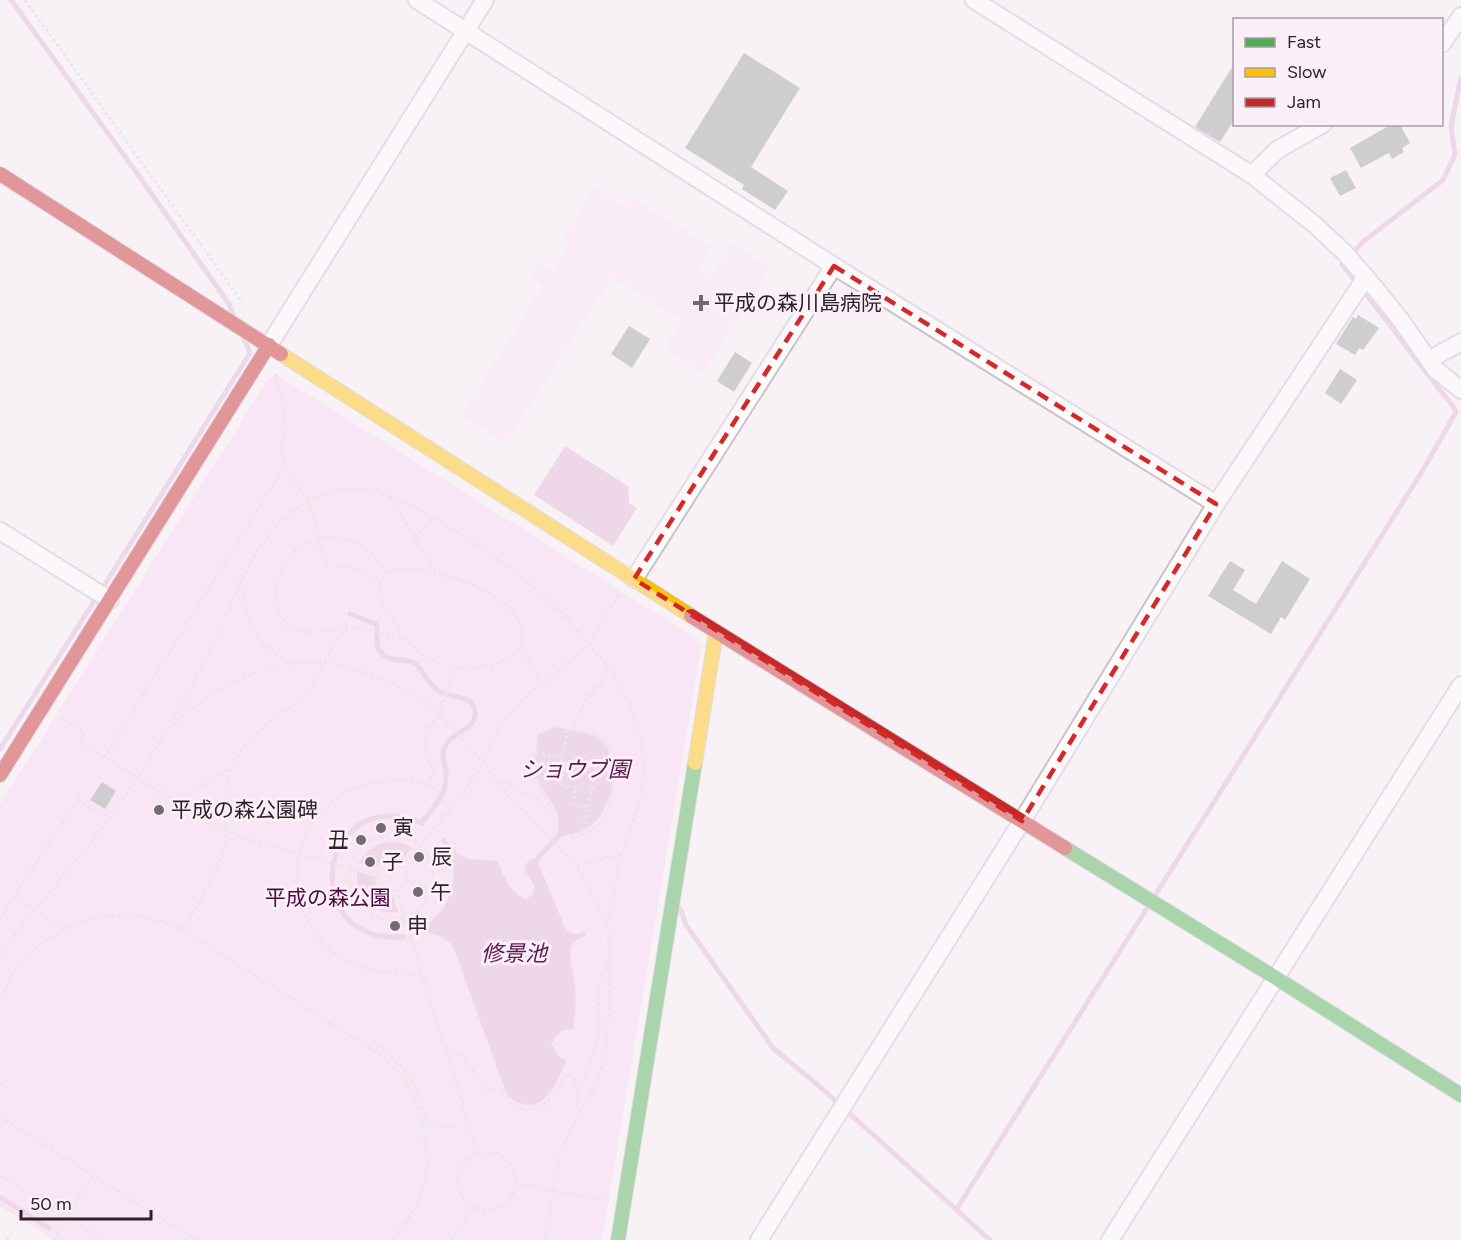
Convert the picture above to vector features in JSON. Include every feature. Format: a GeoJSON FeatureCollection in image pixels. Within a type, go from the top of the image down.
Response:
{"type":"FeatureCollection","features":[{"type":"Feature","properties":{"kind":"street"},"geometry":{"type":"LineString","coordinates":[[417,0],[834,266],[1216,504]]}},
{"type":"Feature","properties":{"kind":"street"},"geometry":{"type":"LineString","coordinates":[[0,775],[485,0]]}},
{"type":"Feature","properties":{"kind":"street"},"geometry":{"type":"LineString","coordinates":[[974,0],[1252,175],[1315,225],[1346,253],[1400,319],[1435,369],[1461,390]]}},
{"type":"Feature","properties":{"kind":"street"},"geometry":{"type":"LineString","coordinates":[[1443,43],[1461,16]]}},
{"type":"Feature","properties":{"kind":"street"},"geometry":{"type":"LineString","coordinates":[[1252,175],[1277,150],[1319,126]]}},
{"type":"Feature","properties":{"kind":"street"},"geometry":{"type":"LineString","coordinates":[[0,174],[269,345],[629,583],[716,632],[1461,1095]]}},
{"type":"Feature","properties":{"kind":"street"},"geometry":{"type":"LineString","coordinates":[[629,583],[834,266]]}},
{"type":"Feature","properties":{"kind":"street"},"geometry":{"type":"LineString","coordinates":[[759,1240],[1022,821],[1216,504],[1366,277]]}},
{"type":"Feature","properties":{"kind":"street"},"geometry":{"type":"LineString","coordinates":[[1429,360],[1461,342]]}},
{"type":"Feature","properties":{"kind":"street"},"geometry":{"type":"LineString","coordinates":[[0,531],[110,600]]}},
{"type":"Feature","properties":{"kind":"street"},"geometry":{"type":"LineString","coordinates":[[618,1240],[716,632]]}},
{"type":"Feature","properties":{"kind":"street"},"geometry":{"type":"LineString","coordinates":[[1110,1240],[1461,685]]}},
{"type":"Feature","properties":{"kind":"path"},"geometry":{"type":"LineString","coordinates":[[25,0],[239,298],[242,308],[233,322]]}},
{"type":"Feature","properties":{"kind":"path"},"geometry":{"type":"LineString","coordinates":[[275,374],[285,415],[282,453],[285,466],[291,478],[309,499],[327,569],[347,565],[381,582]]}},
{"type":"Feature","properties":{"kind":"path"},"geometry":{"type":"LineString","coordinates":[[104,757],[285,466]]}},
{"type":"Feature","properties":{"kind":"path"},"geometry":{"type":"LineString","coordinates":[[0,955],[109,819],[138,778],[182,706],[259,548],[278,524],[309,499],[343,489],[373,489],[408,503],[492,555],[528,582],[564,615],[613,673],[630,703],[640,734],[645,767],[639,804],[621,854],[608,924],[610,1006],[606,1047],[598,1080],[567,1137],[558,1161],[545,1240]]}},
{"type":"Feature","properties":{"kind":"path"},"geometry":{"type":"LineString","coordinates":[[390,496],[436,572]]}},
{"type":"Feature","properties":{"kind":"path"},"geometry":{"type":"LineString","coordinates":[[415,537],[434,518]]}},
{"type":"Feature","properties":{"kind":"path"},"geometry":{"type":"LineString","coordinates":[[387,573],[371,552],[353,540],[336,537],[319,538],[296,549],[284,564],[276,580],[274,599],[280,616],[289,625],[307,633],[349,627],[405,639]]}},
{"type":"Feature","properties":{"kind":"path"},"geometry":{"type":"LineString","coordinates":[[521,646],[512,657],[497,664],[476,668],[443,664],[423,655],[405,639],[383,604],[379,589],[381,582],[387,573],[408,568],[436,572],[469,583],[492,594],[513,610],[522,629],[521,646],[541,684]]}},
{"type":"Feature","properties":{"kind":"path"},"geometry":{"type":"LineString","coordinates":[[243,578],[247,608],[259,638],[288,663]]}},
{"type":"Feature","properties":{"kind":"path"},"geometry":{"type":"LineString","coordinates":[[402,866],[466,790],[483,762],[501,723],[522,700],[589,644],[613,603],[629,583]]}},
{"type":"Feature","properties":{"kind":"path"},"geometry":{"type":"LineString","coordinates":[[183,930],[224,854],[226,792],[230,768],[246,743],[281,713],[300,702],[312,686],[335,642],[349,627]]}},
{"type":"Feature","properties":{"kind":"path"},"geometry":{"type":"LineString","coordinates":[[165,733],[215,691],[248,676],[288,663],[325,662],[361,671],[395,684],[440,714],[483,762],[502,789],[577,866],[608,924]]}},
{"type":"Feature","properties":{"kind":"path"},"geometry":{"type":"LineString","coordinates":[[573,729],[586,700],[601,686],[606,676],[606,664]]}},
{"type":"Feature","properties":{"kind":"path"},"geometry":{"type":"LineString","coordinates":[[428,785],[433,772],[426,753],[426,739],[429,727],[440,714],[454,666]]}},
{"type":"Feature","properties":{"kind":"path"},"geometry":{"type":"LineString","coordinates":[[56,715],[85,733],[80,742],[214,826],[241,837],[299,854],[378,874]]}},
{"type":"Feature","properties":{"kind":"path"},"geometry":{"type":"LineString","coordinates":[[571,837],[582,836],[594,829],[603,819],[613,792],[616,772],[615,760],[605,741],[593,733],[568,728],[560,785],[576,788],[573,804],[588,807]]}},
{"type":"Feature","properties":{"kind":"path"},"geometry":{"type":"LineString","coordinates":[[495,779],[513,785],[551,809],[533,773],[533,752],[616,772]]}},
{"type":"Feature","properties":{"kind":"path"},"geometry":{"type":"LineString","coordinates":[[172,799],[197,789],[230,768]]}},
{"type":"Feature","properties":{"kind":"path"},"geometry":{"type":"LineString","coordinates":[[582,836],[596,768]]}},
{"type":"Feature","properties":{"kind":"path"},"geometry":{"type":"LineString","coordinates":[[422,974],[382,972],[360,966],[342,958],[323,944],[309,924],[301,907],[296,884],[299,854],[313,821],[335,799],[363,785],[401,780],[428,785],[455,805]]}},
{"type":"Feature","properties":{"kind":"path"},"geometry":{"type":"LineString","coordinates":[[0,919],[83,790]]}},
{"type":"Feature","properties":{"kind":"path"},"geometry":{"type":"LineString","coordinates":[[77,800],[109,819]]}},
{"type":"Feature","properties":{"kind":"path"},"geometry":{"type":"LineString","coordinates":[[394,835],[408,838],[420,846],[429,858],[433,873],[432,888],[426,900],[417,910],[404,917],[383,918],[363,909],[354,897],[350,883],[350,868],[356,855],[366,844],[379,837],[394,835]]}},
{"type":"Feature","properties":{"kind":"path"},"geometry":{"type":"LineString","coordinates":[[577,866],[621,854]]}},
{"type":"Feature","properties":{"kind":"path"},"geometry":{"type":"LineString","coordinates":[[387,862],[398,863],[402,866],[406,880],[404,885],[390,891],[380,885],[378,874],[379,869],[387,862]]}},
{"type":"Feature","properties":{"kind":"path"},"geometry":{"type":"LineString","coordinates":[[406,880],[432,888]]}},
{"type":"Feature","properties":{"kind":"path"},"geometry":{"type":"LineString","coordinates":[[396,890],[478,1154]]}},
{"type":"Feature","properties":{"kind":"path"},"geometry":{"type":"LineString","coordinates":[[14,896],[65,929]]}},
{"type":"Feature","properties":{"kind":"path"},"geometry":{"type":"LineString","coordinates":[[0,1003],[12,977],[31,952],[65,929],[106,916],[120,915],[166,922],[183,930],[369,1047],[393,1066],[408,1085],[418,1109],[426,1144],[427,1162],[417,1203],[393,1240]]}},
{"type":"Feature","properties":{"kind":"path"},"geometry":{"type":"LineString","coordinates":[[577,1091],[585,1077],[597,1038],[598,987],[609,961]]}},
{"type":"Feature","properties":{"kind":"path"},"geometry":{"type":"LineString","coordinates":[[369,1047],[372,1042],[391,1056],[406,1072],[423,1103],[427,1124],[470,1129]]}},
{"type":"Feature","properties":{"kind":"path"},"geometry":{"type":"LineString","coordinates":[[445,1047],[462,1056],[484,1086],[489,1089],[501,1088],[509,1102],[517,1107],[527,1109],[545,1104],[563,1082],[566,1073],[574,1080],[579,1115]]}},
{"type":"Feature","properties":{"kind":"path"},"geometry":{"type":"LineString","coordinates":[[0,1077],[2,1085],[0,1088]]}},
{"type":"Feature","properties":{"kind":"path"},"geometry":{"type":"LineString","coordinates":[[0,1117],[196,1240]]}},
{"type":"Feature","properties":{"kind":"path"},"geometry":{"type":"LineString","coordinates":[[494,1153],[502,1156],[510,1163],[515,1173],[516,1183],[513,1194],[507,1202],[494,1209],[484,1210],[474,1207],[460,1192],[459,1174],[469,1159],[478,1154],[494,1153]]}},
{"type":"Feature","properties":{"kind":"path"},"geometry":{"type":"LineString","coordinates":[[0,1175],[102,1240]]}},
{"type":"Feature","properties":{"kind":"path"},"geometry":{"type":"LineString","coordinates":[[53,1240],[93,1175]]}},
{"type":"Feature","properties":{"kind":"path"},"geometry":{"type":"LineString","coordinates":[[516,1183],[613,1201]]}},
{"type":"Feature","properties":{"kind":"path"},"geometry":{"type":"LineString","coordinates":[[452,1240],[474,1207]]}},
{"type":"Feature","properties":{"kind":"path"},"geometry":{"type":"LineString","coordinates":[[7,1240],[11,1234]]}},
{"type":"Feature","properties":{"kind":"path"},"geometry":{"type":"LineString","coordinates":[[186,1240],[189,1236]]}},
{"type":"Feature","properties":{"kind":"highlighted area"},"geometry":{"type":"Polygon","coordinates":[[[834,266],[1216,504],[1022,821],[634,579],[834,266]]]}},
{"type":"Feature","properties":{"kind":"shaded area","name":"平成の森川島病院"},"geometry":{"type":"Polygon","coordinates":[[[595,187],[624,206],[631,197],[713,248],[700,268],[711,275],[732,243],[771,267],[703,374],[664,349],[681,321],[612,277],[506,444],[461,416],[543,285],[530,277],[540,261],[554,270],[569,245],[562,240],[595,187]]]}},
{"type":"Feature","properties":{"kind":"green space","name":"平成の森公園"},"geometry":{"type":"Polygon","coordinates":[[[279,376],[697,639],[701,648],[602,1240],[54,1240],[0,1206],[0,804],[269,378],[279,376]]]}},
{"type":"Feature","properties":{"kind":"water"},"geometry":{"type":"Polygon","coordinates":[[[565,446],[628,486],[629,503],[637,508],[613,546],[534,495],[565,446]]]}},
{"type":"Feature","properties":{"kind":"water","name":"ショウブ園"},"geometry":{"type":"Polygon","coordinates":[[[556,727],[597,736],[607,746],[613,770],[612,791],[599,818],[589,827],[577,833],[562,836],[558,832],[558,814],[536,777],[534,768],[538,734],[556,727]]]}},
{"type":"Feature","properties":{"kind":"water","name":"修景池"},"geometry":{"type":"Polygon","coordinates":[[[443,837],[459,855],[468,859],[498,861],[508,883],[525,899],[533,895],[535,886],[524,866],[532,858],[538,862],[565,928],[570,933],[576,934],[585,931],[586,936],[575,941],[570,951],[575,991],[573,1029],[562,1030],[551,1043],[558,1055],[566,1061],[551,1091],[537,1103],[528,1105],[507,1095],[453,946],[439,936],[421,932],[420,929],[441,911],[453,885],[453,866],[441,840],[443,837]]]}},
{"type":"Feature","properties":{"kind":"water"},"geometry":{"type":"Polygon","coordinates":[[[388,842],[400,843],[412,848],[401,860],[388,859],[377,867],[359,863],[371,849],[388,842]]]}},
{"type":"Feature","properties":{"kind":"water"},"geometry":{"type":"Polygon","coordinates":[[[357,872],[375,876],[380,890],[393,895],[398,912],[380,911],[367,903],[359,890],[357,872]]]}},
{"type":"Feature","properties":{"kind":"building"},"geometry":{"type":"Polygon","coordinates":[[[744,53],[800,88],[751,167],[788,191],[775,210],[742,189],[744,185],[685,148],[744,53]]]}},
{"type":"Feature","properties":{"kind":"building"},"geometry":{"type":"Polygon","coordinates":[[[1233,66],[1233,122],[1220,142],[1195,127],[1233,66]]]}},
{"type":"Feature","properties":{"kind":"building"},"geometry":{"type":"Polygon","coordinates":[[[1388,126],[1401,126],[1410,143],[1402,148],[1404,152],[1392,159],[1389,153],[1361,168],[1350,148],[1388,126]]]}},
{"type":"Feature","properties":{"kind":"building"},"geometry":{"type":"Polygon","coordinates":[[[1346,170],[1356,188],[1340,196],[1330,178],[1346,170]]]}},
{"type":"Feature","properties":{"kind":"building"},"geometry":{"type":"Polygon","coordinates":[[[1358,315],[1379,328],[1363,350],[1359,348],[1355,355],[1336,344],[1353,317],[1356,319],[1358,315]]]}},
{"type":"Feature","properties":{"kind":"building"},"geometry":{"type":"Polygon","coordinates":[[[629,326],[650,339],[632,368],[611,354],[629,326]]]}},
{"type":"Feature","properties":{"kind":"building"},"geometry":{"type":"Polygon","coordinates":[[[735,352],[752,363],[734,392],[717,381],[735,352]]]}},
{"type":"Feature","properties":{"kind":"building"},"geometry":{"type":"Polygon","coordinates":[[[1340,369],[1357,380],[1341,404],[1325,393],[1340,369]]]}},
{"type":"Feature","properties":{"kind":"building"},"geometry":{"type":"Polygon","coordinates":[[[1230,561],[1245,570],[1233,590],[1256,604],[1282,561],[1310,579],[1285,620],[1281,617],[1271,634],[1208,596],[1230,561]]]}},
{"type":"Feature","properties":{"kind":"building"},"geometry":{"type":"Polygon","coordinates":[[[102,782],[116,791],[105,809],[90,800],[102,782]]]}},
{"type":"Feature","properties":{"kind":"waterway"},"geometry":{"type":"LineString","coordinates":[[11,0],[139,176],[229,304],[233,314]]}},
{"type":"Feature","properties":{"kind":"waterway"},"geometry":{"type":"LineString","coordinates":[[1154,897],[1423,470],[1456,412],[1342,265],[1364,241],[1443,180],[1455,155],[1451,127],[1461,79]]}},
{"type":"Feature","properties":{"kind":"waterway"},"geometry":{"type":"LineString","coordinates":[[0,749],[250,353],[244,339]]}},
{"type":"Feature","properties":{"kind":"waterway"},"geometry":{"type":"LineString","coordinates":[[350,614],[376,624],[377,644],[386,657],[413,662],[436,689],[445,694],[463,698],[475,709],[470,725],[452,738],[445,747],[444,789],[422,823],[395,816],[368,820],[348,834],[336,854],[332,878],[336,901],[349,920],[371,934],[403,937]]}},
{"type":"Feature","properties":{"kind":"waterway"},"geometry":{"type":"LineString","coordinates":[[531,866],[560,834]]}},
{"type":"Feature","properties":{"kind":"waterway"},"geometry":{"type":"LineString","coordinates":[[956,1210],[1149,905]]}},
{"type":"Feature","properties":{"kind":"waterway"},"geometry":{"type":"LineString","coordinates":[[680,908],[686,925],[773,1048],[819,1086],[990,1240]]}},
{"type":"Feature","properties":{"kind":"waterway"},"geometry":{"type":"LineString","coordinates":[[0,1197],[49,1228]]}},
{"type":"Feature","properties":{"kind":"traffic: fast"},"geometry":{"type":"LineString","coordinates":[[618,1240],[695,763]]}},
{"type":"Feature","properties":{"kind":"traffic: fast"},"geometry":{"type":"LineString","coordinates":[[1065,848],[1461,1095]]}},
{"type":"Feature","properties":{"kind":"traffic: slow"},"geometry":{"type":"LineString","coordinates":[[281,354],[691,616]]}},
{"type":"Feature","properties":{"kind":"traffic: slow"},"geometry":{"type":"LineString","coordinates":[[695,763],[716,632]]}},
{"type":"Feature","properties":{"kind":"traffic: jam"},"geometry":{"type":"LineString","coordinates":[[0,174],[281,354]]}},
{"type":"Feature","properties":{"kind":"traffic: jam"},"geometry":{"type":"LineString","coordinates":[[0,775],[269,345]]}},
{"type":"Feature","properties":{"kind":"traffic: jam"},"geometry":{"type":"LineString","coordinates":[[691,616],[1065,848]]}},
{"type":"Feature","properties":{"kind":"place","name":"平成の森川島病院"},"geometry":{"type":"Point","coordinates":[701,303]}},
{"type":"Feature","properties":{"kind":"place","name":"平成の森公園碑"},"geometry":{"type":"Point","coordinates":[159,810]}},
{"type":"Feature","properties":{"kind":"place","name":"寅"},"geometry":{"type":"Point","coordinates":[381,828]}},
{"type":"Feature","properties":{"kind":"place","name":"丑"},"geometry":{"type":"Point","coordinates":[361,840]}},
{"type":"Feature","properties":{"kind":"place","name":"辰"},"geometry":{"type":"Point","coordinates":[419,857]}},
{"type":"Feature","properties":{"kind":"place","name":"子"},"geometry":{"type":"Point","coordinates":[370,862]}},
{"type":"Feature","properties":{"kind":"place","name":"午"},"geometry":{"type":"Point","coordinates":[418,892]}},
{"type":"Feature","properties":{"kind":"place","name":"申"},"geometry":{"type":"Point","coordinates":[395,926]}}]}
